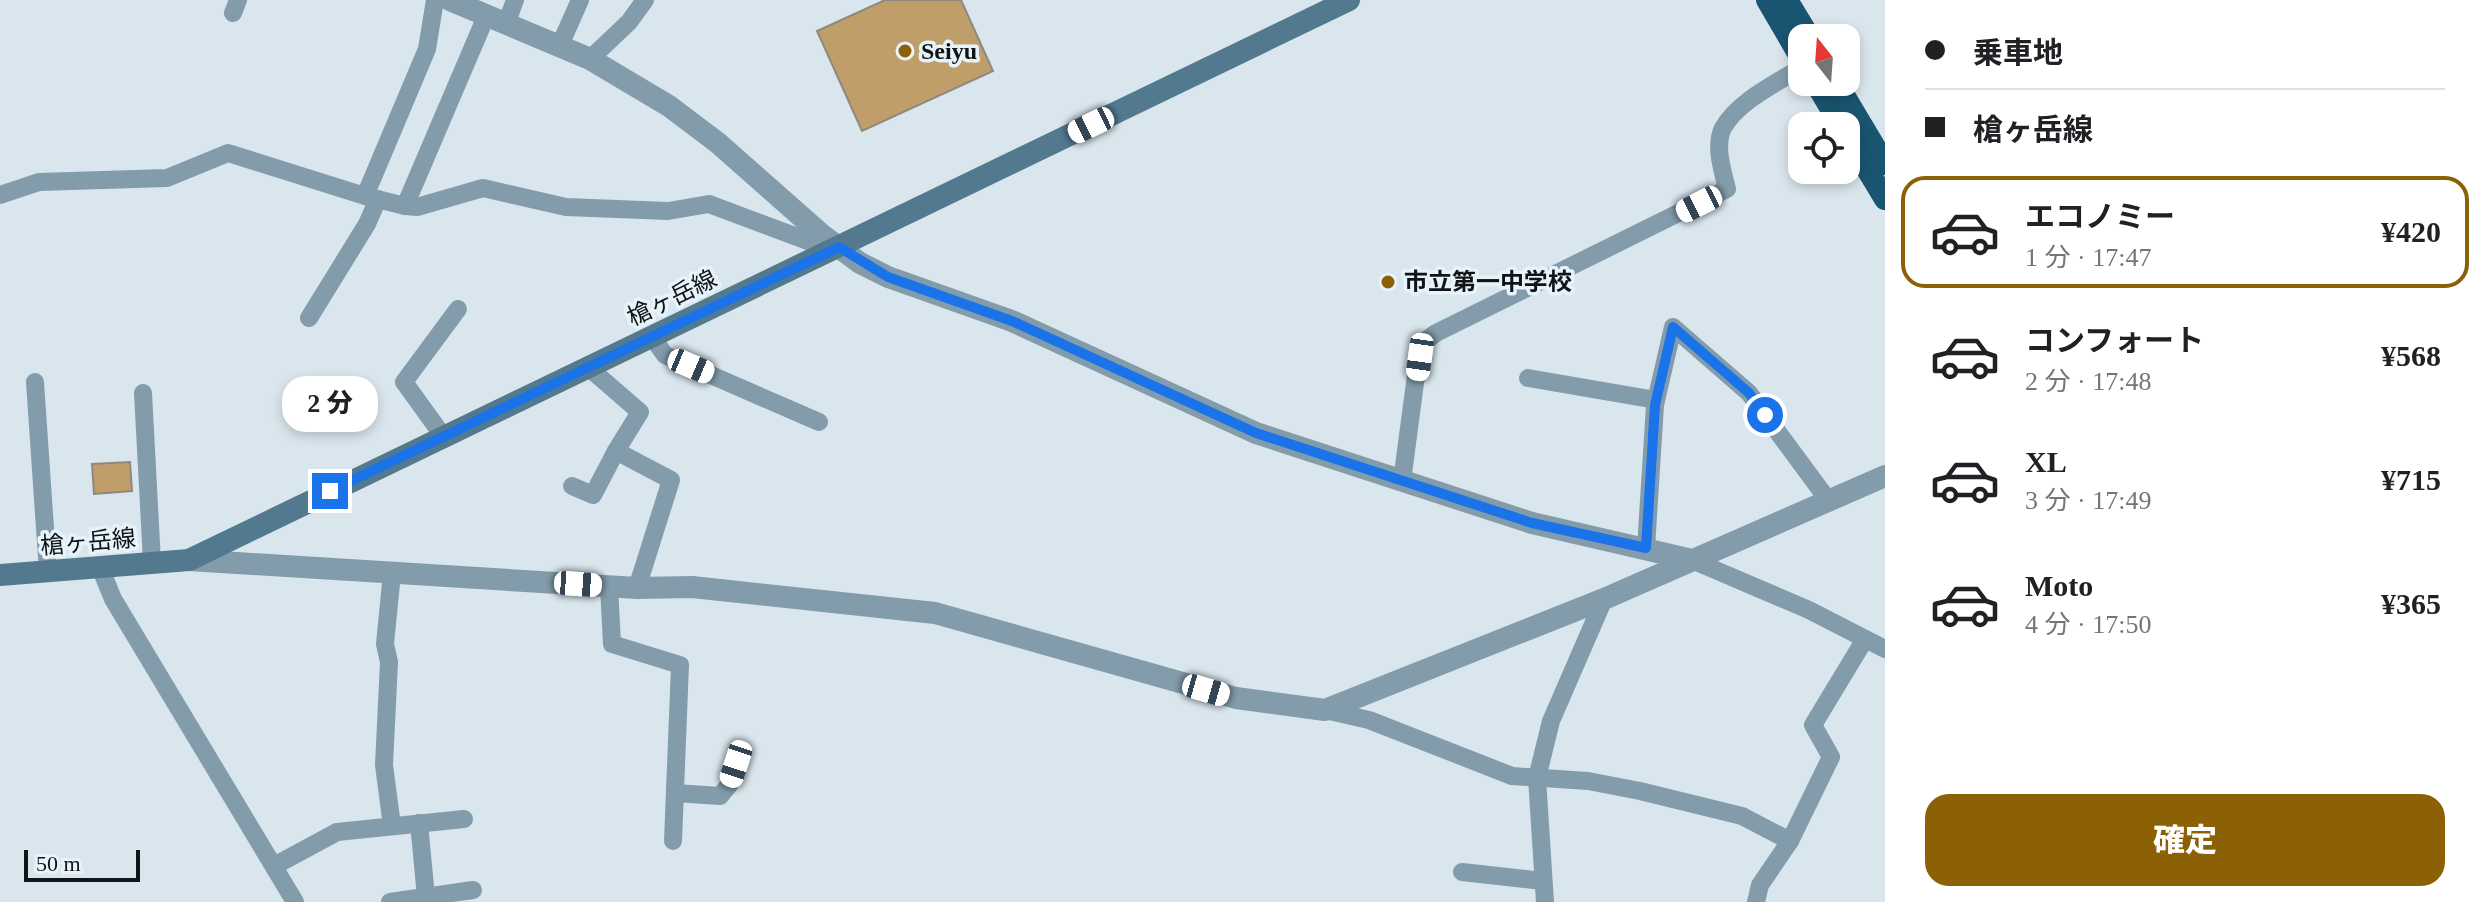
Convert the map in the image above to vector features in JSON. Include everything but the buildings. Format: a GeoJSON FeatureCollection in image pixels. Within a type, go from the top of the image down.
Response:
{"type":"FeatureCollection","features":[{"type":"Feature","properties":{"kind":"highway"},"geometry":{"type":"LineString","coordinates":[[1767,0],[1788,36]]}},
{"type":"Feature","properties":{"kind":"highway"},"geometry":{"type":"LineString","coordinates":[[1787,0],[1802,24]]}},
{"type":"Feature","properties":{"kind":"highway"},"geometry":{"type":"LineString","coordinates":[[1844,96],[1885,164]]}},
{"type":"Feature","properties":{"kind":"highway"},"geometry":{"type":"LineString","coordinates":[[1860,157],[1885,199]]}},
{"type":"Feature","properties":{"kind":"main road","name":"槍ヶ岳線"},"geometry":{"type":"LineString","coordinates":[[0,575],[189,560],[1349,0]]}},
{"type":"Feature","properties":{"kind":"street"},"geometry":{"type":"LineString","coordinates":[[309,318],[367,224],[372,198],[427,49],[449,0],[590,59],[669,106],[839,247],[888,277],[1012,321],[1256,433],[1532,523],[1692,560],[1885,649]]}},
{"type":"Feature","properties":{"kind":"street"},"geometry":{"type":"LineString","coordinates":[[405,206],[497,18],[515,0]]}},
{"type":"Feature","properties":{"kind":"street"},"geometry":{"type":"LineString","coordinates":[[560,45],[580,0]]}},
{"type":"Feature","properties":{"kind":"street"},"geometry":{"type":"LineString","coordinates":[[590,59],[629,22],[645,0]]}},
{"type":"Feature","properties":{"kind":"street"},"geometry":{"type":"LineString","coordinates":[[1402,481],[1420,345],[1436,333],[1727,189],[1720,159],[1723,129],[1747,103],[1788,76]]}},
{"type":"Feature","properties":{"kind":"street"},"geometry":{"type":"LineString","coordinates":[[0,195],[39,182],[167,178],[228,153],[405,206],[417,207],[483,188],[566,207],[668,211],[709,204],[808,241],[839,247]]}},
{"type":"Feature","properties":{"kind":"street"},"geometry":{"type":"LineString","coordinates":[[443,436],[404,382],[458,309]]}},
{"type":"Feature","properties":{"kind":"street"},"geometry":{"type":"LineString","coordinates":[[1646,548],[1656,400],[1673,327],[1749,393],[1828,500]]}},
{"type":"Feature","properties":{"kind":"street"},"geometry":{"type":"LineString","coordinates":[[652,337],[665,355],[819,422]]}},
{"type":"Feature","properties":{"kind":"street"},"geometry":{"type":"LineString","coordinates":[[572,486],[593,495],[640,412],[588,367]]}},
{"type":"Feature","properties":{"kind":"street"},"geometry":{"type":"LineString","coordinates":[[1528,378],[1656,400]]}},
{"type":"Feature","properties":{"kind":"street"},"geometry":{"type":"LineString","coordinates":[[35,382],[48,572]]}},
{"type":"Feature","properties":{"kind":"street"},"geometry":{"type":"LineString","coordinates":[[143,393],[152,562]]}},
{"type":"Feature","properties":{"kind":"street"},"geometry":{"type":"LineString","coordinates":[[616,451],[671,480],[637,588]]}},
{"type":"Feature","properties":{"kind":"street"},"geometry":{"type":"LineString","coordinates":[[1325,710],[1604,599],[1885,476]]}},
{"type":"Feature","properties":{"kind":"street"},"geometry":{"type":"LineString","coordinates":[[189,560],[637,588],[692,587],[935,613],[1236,698],[1325,710],[1369,720],[1512,776],[1588,781],[1742,816],[1790,841]]}},
{"type":"Feature","properties":{"kind":"street"},"geometry":{"type":"LineString","coordinates":[[100,567],[113,599],[295,902]]}},
{"type":"Feature","properties":{"kind":"street"},"geometry":{"type":"LineString","coordinates":[[392,573],[385,644],[389,662],[384,765],[392,826]]}},
{"type":"Feature","properties":{"kind":"street"},"geometry":{"type":"LineString","coordinates":[[609,586],[612,644],[680,665],[673,841]]}},
{"type":"Feature","properties":{"kind":"street"},"geometry":{"type":"LineString","coordinates":[[1545,902],[1537,778],[1551,721],[1604,599]]}},
{"type":"Feature","properties":{"kind":"street"},"geometry":{"type":"LineString","coordinates":[[1756,902],[1760,885],[1790,841],[1831,757],[1813,725],[1865,639]]}},
{"type":"Feature","properties":{"kind":"street"},"geometry":{"type":"LineString","coordinates":[[675,793],[720,796],[729,785],[736,764]]}},
{"type":"Feature","properties":{"kind":"street"},"geometry":{"type":"LineString","coordinates":[[274,866],[337,832],[464,819]]}},
{"type":"Feature","properties":{"kind":"street"},"geometry":{"type":"LineString","coordinates":[[419,823],[426,897]]}},
{"type":"Feature","properties":{"kind":"street"},"geometry":{"type":"LineString","coordinates":[[1462,872],[1543,881]]}},
{"type":"Feature","properties":{"kind":"street"},"geometry":{"type":"LineString","coordinates":[[390,902],[473,890]]}},
{"type":"Feature","properties":{"kind":"place","name":"Seiyu"},"geometry":{"type":"Point","coordinates":[905,51]}},
{"type":"Feature","properties":{"kind":"place","name":"市立第一中学校"},"geometry":{"type":"Point","coordinates":[1388,282]}},
{"type":"Feature","properties":{"kind":"route"},"geometry":{"type":"LineString","coordinates":[[330,491],[839,247],[860,263],[888,277],[1012,321],[1256,433],[1532,523],[1646,548],[1655,405],[1673,327],[1749,393],[1765,415]]}}]}
